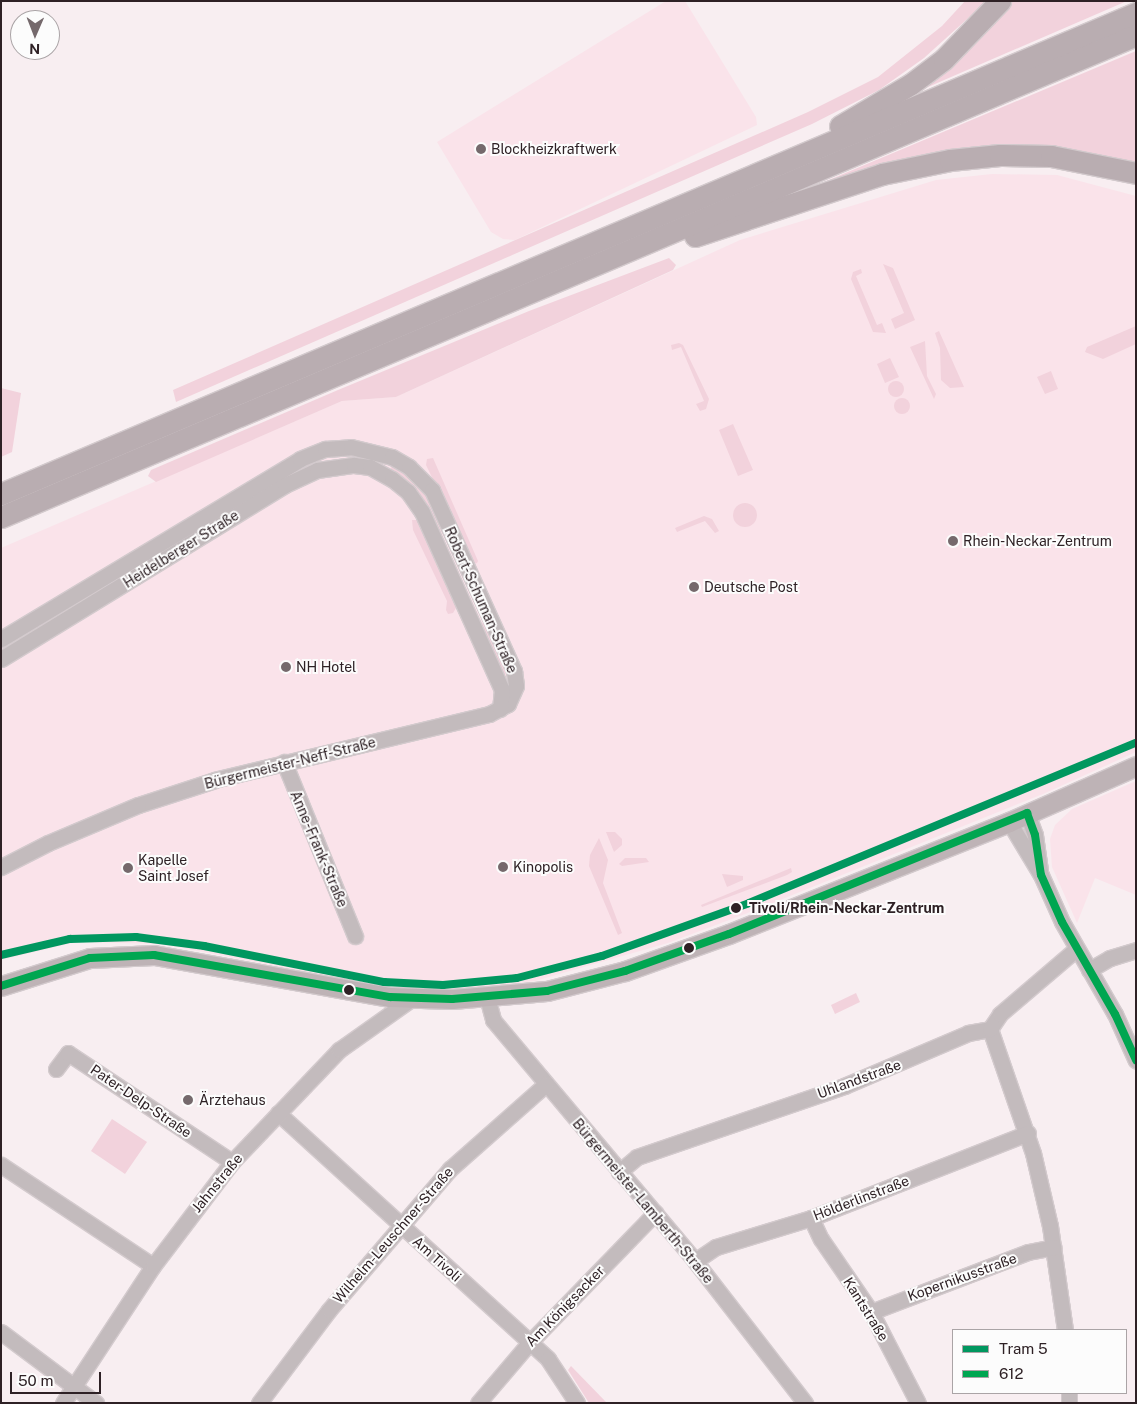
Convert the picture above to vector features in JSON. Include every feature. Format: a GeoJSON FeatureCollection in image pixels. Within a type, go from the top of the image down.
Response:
{"type":"FeatureCollection","features":[{"type":"Feature","properties":{"kind":"highway"},"geometry":{"type":"LineString","coordinates":[[736,183],[911,84],[944,59],[1000,1]]}},
{"type":"Feature","properties":{"kind":"highway"},"geometry":{"type":"LineString","coordinates":[[1,494],[1136,13]]}},
{"type":"Feature","properties":{"kind":"highway"},"geometry":{"type":"LineString","coordinates":[[1,517],[1136,36]]}},
{"type":"Feature","properties":{"kind":"highway"},"geometry":{"type":"LineString","coordinates":[[610,258],[692,237],[882,174],[950,160],[1000,155],[1051,156],[1136,173]]}},
{"type":"Feature","properties":{"kind":"main road"},"geometry":{"type":"LineString","coordinates":[[1,986],[90,958],[154,955],[182,957],[331,989],[411,999],[487,997],[547,991],[625,971],[729,934],[1009,822],[1136,766]]}},
{"type":"Feature","properties":{"kind":"street","name":"Heidelberger Straße"},"geometry":{"type":"LineString","coordinates":[[1,640],[300,459],[338,447]]}},
{"type":"Feature","properties":{"kind":"street","name":"Robert-Schuman-Straße"},"geometry":{"type":"LineString","coordinates":[[338,447],[363,448],[392,457],[409,467],[432,490],[514,672],[516,686],[513,697],[500,709]]}},
{"type":"Feature","properties":{"kind":"street","name":"Heidelberger Straße"},"geometry":{"type":"LineString","coordinates":[[1,659],[284,485],[317,470],[336,466],[370,467]]}},
{"type":"Feature","properties":{"kind":"street","name":"Robert-Schuman-Straße"},"geometry":{"type":"LineString","coordinates":[[370,467],[408,492],[422,512],[502,690],[500,709]]}},
{"type":"Feature","properties":{"kind":"street","name":"Bürgermeister-Neff-Straße"},"geometry":{"type":"LineString","coordinates":[[1,866],[48,843],[138,805],[284,762],[402,736],[500,709]]}},
{"type":"Feature","properties":{"kind":"street","name":"Anne-Frank-Straße"},"geometry":{"type":"LineString","coordinates":[[284,762],[356,936]]}},
{"type":"Feature","properties":{"kind":"street"},"geometry":{"type":"LineString","coordinates":[[1027,814],[1035,835],[1041,875]]}},
{"type":"Feature","properties":{"kind":"street"},"geometry":{"type":"LineString","coordinates":[[1009,822],[1041,875],[1076,949],[1136,1060]]}},
{"type":"Feature","properties":{"kind":"street"},"geometry":{"type":"LineString","coordinates":[[1065,1329],[1054,1247],[1028,1133],[990,1028],[1000,1014],[1076,949]]}},
{"type":"Feature","properties":{"kind":"street"},"geometry":{"type":"LineString","coordinates":[[1089,970],[1110,958],[1136,950]]}},
{"type":"Feature","properties":{"kind":"street","name":"Bürgermeister-Lamberth-Straße"},"geometry":{"type":"LineString","coordinates":[[487,997],[493,1020],[695,1261],[805,1403]]}},
{"type":"Feature","properties":{"kind":"street","name":"Jahnstraße"},"geometry":{"type":"LineString","coordinates":[[63,1403],[153,1266],[232,1162],[339,1050],[411,999]]}},
{"type":"Feature","properties":{"kind":"street","name":"Uhlandstraße"},"geometry":{"type":"LineString","coordinates":[[619,1172],[637,1157],[844,1086],[968,1033],[990,1028]]}},
{"type":"Feature","properties":{"kind":"street","name":"Pater-Delp-Straße"},"geometry":{"type":"LineString","coordinates":[[56,1070],[68,1053],[232,1162]]}},
{"type":"Feature","properties":{"kind":"street","name":"Wilhelm-Leuschner-Straße"},"geometry":{"type":"LineString","coordinates":[[259,1403],[300,1345],[399,1226],[450,1169],[546,1084]]}},
{"type":"Feature","properties":{"kind":"street","name":"Am Tivoli"},"geometry":{"type":"LineString","coordinates":[[278,1113],[399,1226],[548,1359],[577,1403]]}},
{"type":"Feature","properties":{"kind":"street","name":"Hölderlinstraße"},"geometry":{"type":"LineString","coordinates":[[695,1261],[716,1247],[811,1218],[1028,1133]]}},
{"type":"Feature","properties":{"kind":"street"},"geometry":{"type":"LineString","coordinates":[[1,1165],[153,1266]]}},
{"type":"Feature","properties":{"kind":"street","name":"Am Königsacker"},"geometry":{"type":"LineString","coordinates":[[478,1403],[530,1342],[655,1213]]}},
{"type":"Feature","properties":{"kind":"street","name":"Kantstraße"},"geometry":{"type":"LineString","coordinates":[[811,1218],[821,1239],[871,1312],[918,1403]]}},
{"type":"Feature","properties":{"kind":"street","name":"Kopernikusstraße"},"geometry":{"type":"LineString","coordinates":[[871,1312],[1028,1252],[1054,1247]]}},
{"type":"Feature","properties":{"kind":"street"},"geometry":{"type":"LineString","coordinates":[[1,1332],[96,1403]]}},
{"type":"Feature","properties":{"kind":"shaded area"},"geometry":{"type":"Polygon","coordinates":[[[666,1],[685,1],[756,117],[757,125],[515,240],[503,239],[491,232],[437,142],[666,1]]]}},
{"type":"Feature","properties":{"kind":"shaded area"},"geometry":{"type":"Polygon","coordinates":[[[965,1],[987,1],[924,58],[879,90],[812,124],[176,402],[173,390],[808,112],[878,77],[942,26],[965,1]]]}},
{"type":"Feature","properties":{"kind":"shaded area"},"geometry":{"type":"Polygon","coordinates":[[[1007,1],[1127,1],[898,100],[1007,1]]]}},
{"type":"Feature","properties":{"kind":"shaded area"},"geometry":{"type":"Polygon","coordinates":[[[1136,51],[1136,167],[1061,151],[793,195],[1136,51]]]}},
{"type":"Feature","properties":{"kind":"shaded area"},"geometry":{"type":"Polygon","coordinates":[[[992,174],[1057,175],[1136,196],[1136,752],[1043,794],[745,914],[668,943],[535,981],[463,990],[385,987],[162,944],[76,942],[1,960],[1,548],[342,401],[396,397],[740,240],[936,180],[992,174]]]}},
{"type":"Feature","properties":{"kind":"shaded area"},"geometry":{"type":"Polygon","coordinates":[[[669,258],[676,265],[673,270],[396,397],[342,401],[156,482],[148,476],[151,470],[338,390],[529,311],[669,258]]]}},
{"type":"Feature","properties":{"kind":"shaded area"},"geometry":{"type":"Polygon","coordinates":[[[883,264],[893,268],[915,320],[895,329],[891,319],[904,313],[883,264]]]}},
{"type":"Feature","properties":{"kind":"shaded area"},"geometry":{"type":"Polygon","coordinates":[[[861,269],[862,273],[856,276],[877,325],[882,323],[886,333],[873,332],[851,279],[853,272],[861,269]]]}},
{"type":"Feature","properties":{"kind":"shaded area"},"geometry":{"type":"Polygon","coordinates":[[[1136,326],[1136,344],[1103,359],[1085,352],[1087,347],[1136,326]]]}},
{"type":"Feature","properties":{"kind":"shaded area"},"geometry":{"type":"Polygon","coordinates":[[[939,331],[964,387],[950,388],[941,380],[940,348],[935,333],[939,331]]]}},
{"type":"Feature","properties":{"kind":"shaded area"},"geometry":{"type":"Polygon","coordinates":[[[925,341],[927,376],[936,394],[934,399],[910,347],[925,341]]]}},
{"type":"Feature","properties":{"kind":"shaded area"},"geometry":{"type":"Polygon","coordinates":[[[679,343],[683,345],[709,399],[706,409],[700,411],[696,404],[704,401],[681,347],[672,350],[671,345],[679,343]]]}},
{"type":"Feature","properties":{"kind":"shaded area"},"geometry":{"type":"Polygon","coordinates":[[[890,358],[899,377],[885,383],[877,364],[890,358]]]}},
{"type":"Feature","properties":{"kind":"shaded area"},"geometry":{"type":"Polygon","coordinates":[[[1051,371],[1058,389],[1045,394],[1037,377],[1051,371]]]}},
{"type":"Feature","properties":{"kind":"shaded area"},"geometry":{"type":"Polygon","coordinates":[[[896,381],[904,389],[896,397],[888,389],[896,381]]]}},
{"type":"Feature","properties":{"kind":"shaded area"},"geometry":{"type":"Polygon","coordinates":[[[1,388],[21,393],[12,452],[1,457],[1,388]]]}},
{"type":"Feature","properties":{"kind":"shaded area"},"geometry":{"type":"Polygon","coordinates":[[[902,398],[910,406],[902,414],[894,406],[902,398]]]}},
{"type":"Feature","properties":{"kind":"shaded area"},"geometry":{"type":"Polygon","coordinates":[[[733,424],[753,470],[738,476],[719,430],[733,424]]]}},
{"type":"Feature","properties":{"kind":"shaded area"},"geometry":{"type":"Polygon","coordinates":[[[433,458],[478,561],[477,563],[474,564],[426,465],[427,459],[433,458]]]}},
{"type":"Feature","properties":{"kind":"shaded area"},"geometry":{"type":"Polygon","coordinates":[[[392,465],[405,472],[423,489],[449,544],[416,493],[390,472],[392,465]]]}},
{"type":"Feature","properties":{"kind":"shaded area"},"geometry":{"type":"Polygon","coordinates":[[[745,503],[754,506],[757,515],[754,524],[745,527],[736,524],[733,515],[736,506],[745,503]]]}},
{"type":"Feature","properties":{"kind":"shaded area"},"geometry":{"type":"Polygon","coordinates":[[[704,516],[712,519],[719,531],[715,533],[705,521],[677,532],[675,528],[704,516]]]}},
{"type":"Feature","properties":{"kind":"shaded area"},"geometry":{"type":"Polygon","coordinates":[[[412,520],[417,520],[453,596],[456,608],[453,613],[448,614],[446,610],[447,601],[413,530],[412,520]]]}},
{"type":"Feature","properties":{"kind":"shaded area"},"geometry":{"type":"Polygon","coordinates":[[[488,621],[507,664],[504,683],[480,624],[488,621]]]}},
{"type":"Feature","properties":{"kind":"shaded area"},"geometry":{"type":"Polygon","coordinates":[[[1136,781],[1136,895],[1095,878],[1077,923],[1052,867],[1050,839],[1055,825],[1072,809],[1136,781]]]}},
{"type":"Feature","properties":{"kind":"shaded area"},"geometry":{"type":"Polygon","coordinates":[[[606,832],[615,832],[622,839],[622,845],[614,852],[606,832]]]}},
{"type":"Feature","properties":{"kind":"shaded area"},"geometry":{"type":"Polygon","coordinates":[[[599,838],[608,860],[603,883],[622,933],[618,935],[589,866],[590,855],[599,838]]]}},
{"type":"Feature","properties":{"kind":"shaded area"},"geometry":{"type":"Polygon","coordinates":[[[625,858],[646,858],[649,862],[622,866],[619,864],[625,858]]]}},
{"type":"Feature","properties":{"kind":"shaded area"},"geometry":{"type":"Polygon","coordinates":[[[791,868],[792,872],[787,875],[702,907],[701,905],[791,868]]]}},
{"type":"Feature","properties":{"kind":"shaded area"},"geometry":{"type":"Polygon","coordinates":[[[722,874],[743,876],[743,880],[727,887],[722,874]]]}},
{"type":"Feature","properties":{"kind":"shaded area"},"geometry":{"type":"Polygon","coordinates":[[[856,993],[860,1002],[835,1014],[831,1005],[856,993]]]}},
{"type":"Feature","properties":{"kind":"shaded area"},"geometry":{"type":"Polygon","coordinates":[[[112,1119],[147,1142],[125,1174],[91,1151],[112,1119]]]}},
{"type":"Feature","properties":{"kind":"shaded area"},"geometry":{"type":"Polygon","coordinates":[[[571,1366],[607,1403],[589,1403],[568,1370],[571,1366]]]}},
{"type":"Feature","properties":{"kind":"tram line","name":"5"},"geometry":{"type":"LineString","coordinates":[[1,955],[70,939],[136,937],[204,946],[384,982],[443,985],[517,978],[602,956],[749,903],[1136,743]]}},
{"type":"Feature","properties":{"kind":"transit line","name":"612"},"geometry":{"type":"LineString","coordinates":[[1,986],[90,958],[154,955],[390,997],[452,999],[547,991],[625,971],[729,934],[1027,813],[1035,835],[1041,875],[1062,922],[1115,1014],[1136,1060]]}},
{"type":"Feature","properties":{"kind":"place","name":"Blockheizkraftwerk"},"geometry":{"type":"Point","coordinates":[481,149]}},
{"type":"Feature","properties":{"kind":"place","name":"Rhein-Neckar-Zentrum"},"geometry":{"type":"Point","coordinates":[953,541]}},
{"type":"Feature","properties":{"kind":"place","name":"Deutsche Post"},"geometry":{"type":"Point","coordinates":[694,587]}},
{"type":"Feature","properties":{"kind":"place","name":"NH Hotel"},"geometry":{"type":"Point","coordinates":[286,667]}},
{"type":"Feature","properties":{"kind":"place","name":"Kinopolis"},"geometry":{"type":"Point","coordinates":[503,867]}},
{"type":"Feature","properties":{"kind":"place","name":"Kapelle Saint Josef"},"geometry":{"type":"Point","coordinates":[128,868]}},
{"type":"Feature","properties":{"kind":"place","name":"Tivoli/Rhein-Neckar-Zentrum"},"geometry":{"type":"Point","coordinates":[736,908]}},
{"type":"Feature","properties":{"kind":"place","name":"Ärztehaus"},"geometry":{"type":"Point","coordinates":[188,1100]}}]}
